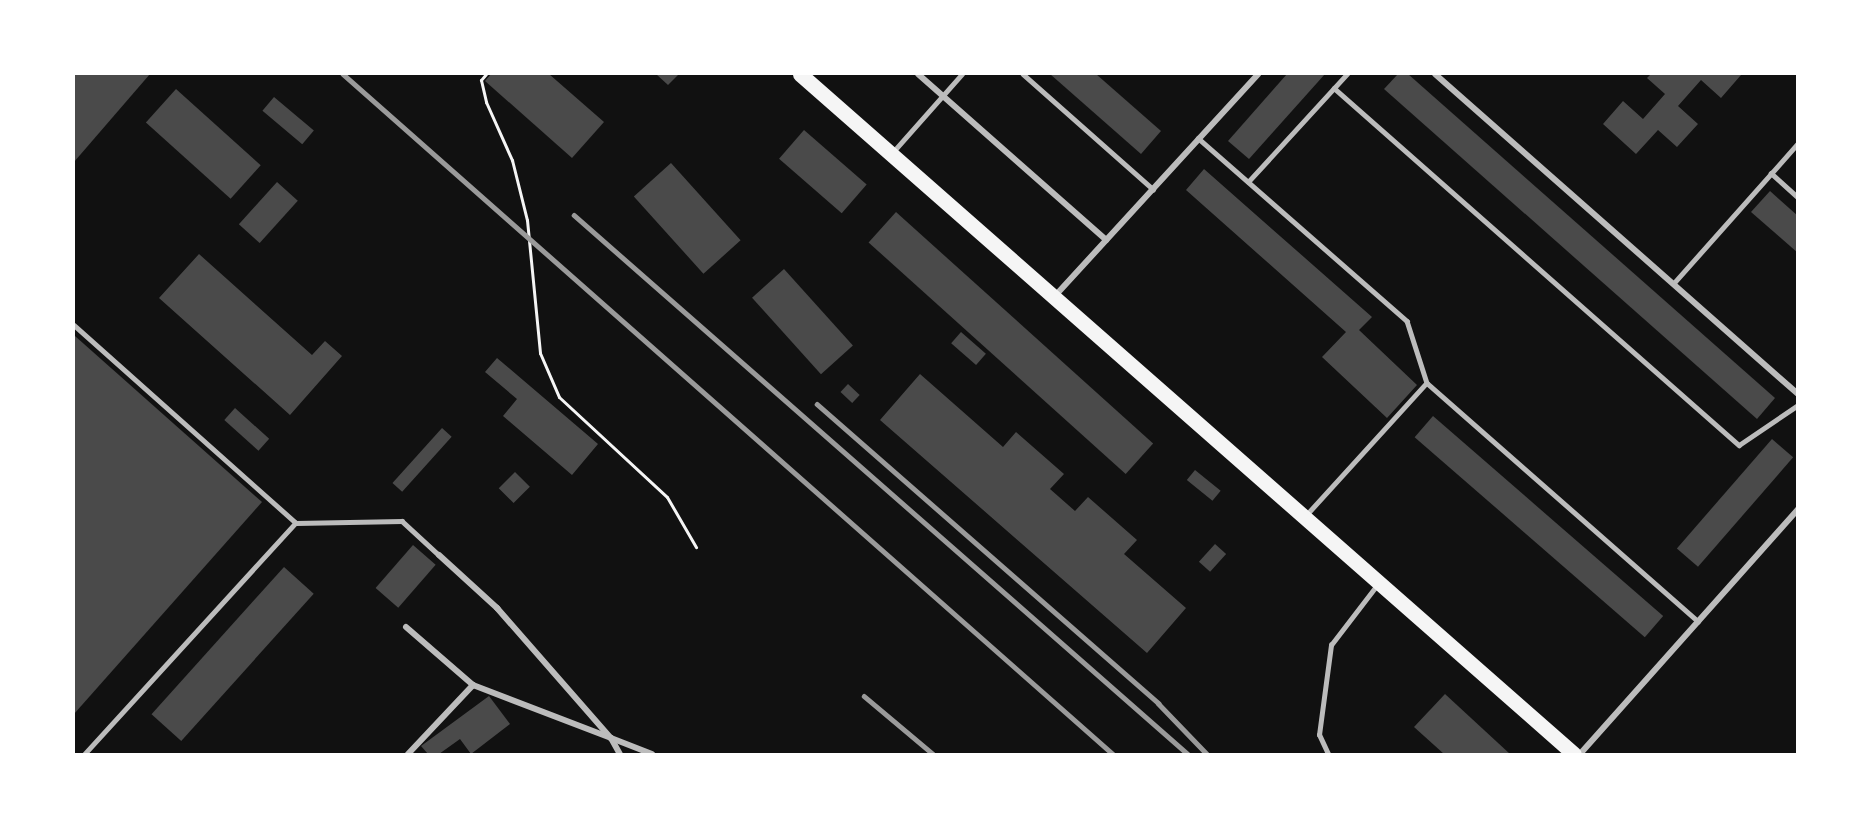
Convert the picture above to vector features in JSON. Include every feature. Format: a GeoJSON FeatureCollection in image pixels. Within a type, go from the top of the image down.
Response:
{"type":"FeatureCollection","features":[{"type":"Feature","properties":{"kind":"main road"},"geometry":{"type":"LineString","coordinates":[[800,74],[1574,754]]}},
{"type":"Feature","properties":{"kind":"street"},"geometry":{"type":"LineString","coordinates":[[918,74],[1106,240]]}},
{"type":"Feature","properties":{"kind":"street"},"geometry":{"type":"LineString","coordinates":[[1053,298],[1257,74]]}},
{"type":"Feature","properties":{"kind":"street"},"geometry":{"type":"LineString","coordinates":[[1435,74],[1797,394]]}},
{"type":"Feature","properties":{"kind":"street"},"geometry":{"type":"LineString","coordinates":[[1580,754],[1797,509]]}},
{"type":"Feature","properties":{"kind":"street"},"geometry":{"type":"LineString","coordinates":[[439,555],[497,608],[611,738],[620,754]]}},
{"type":"Feature","properties":{"kind":"street"},"geometry":{"type":"LineString","coordinates":[[406,627],[473,685],[652,754]]}},
{"type":"Feature","properties":{"kind":"street"},"geometry":{"type":"LineString","coordinates":[[408,754],[473,685]]}},
{"type":"Feature","properties":{"kind":"lane"},"geometry":{"type":"LineString","coordinates":[[891,154],[962,74]]}},
{"type":"Feature","properties":{"kind":"lane"},"geometry":{"type":"LineString","coordinates":[[1023,74],[1153,189]]}},
{"type":"Feature","properties":{"kind":"lane"},"geometry":{"type":"LineString","coordinates":[[1248,182],[1347,74]]}},
{"type":"Feature","properties":{"kind":"lane"},"geometry":{"type":"LineString","coordinates":[[1334,88],[1739,445],[1797,405]]}},
{"type":"Feature","properties":{"kind":"lane"},"geometry":{"type":"LineString","coordinates":[[1198,138],[1407,321],[1427,383],[1698,621]]}},
{"type":"Feature","properties":{"kind":"lane"},"geometry":{"type":"LineString","coordinates":[[1673,284],[1797,143]]}},
{"type":"Feature","properties":{"kind":"lane"},"geometry":{"type":"LineString","coordinates":[[1771,174],[1797,197]]}},
{"type":"Feature","properties":{"kind":"lane"},"geometry":{"type":"LineString","coordinates":[[74,325],[296,523],[402,521],[439,555]]}},
{"type":"Feature","properties":{"kind":"lane"},"geometry":{"type":"LineString","coordinates":[[1305,518],[1427,383]]}},
{"type":"Feature","properties":{"kind":"lane"},"geometry":{"type":"LineString","coordinates":[[85,754],[296,523]]}},
{"type":"Feature","properties":{"kind":"lane"},"geometry":{"type":"LineString","coordinates":[[1328,754],[1319,735],[1331,645],[1379,583]]}},
{"type":"Feature","properties":{"kind":"path"},"geometry":{"type":"LineString","coordinates":[[486,74],[481,80],[486,102],[512,160],[527,220],[540,352],[559,397],[667,497],[696,547]]}},
{"type":"Feature","properties":{"kind":"building"},"geometry":{"type":"Polygon","coordinates":[[[74,74],[150,74],[74,162],[74,74]]]}},
{"type":"Feature","properties":{"kind":"building"},"geometry":{"type":"Polygon","coordinates":[[[491,74],[549,74],[604,122],[572,158],[485,81],[491,74]]]}},
{"type":"Feature","properties":{"kind":"building"},"geometry":{"type":"Polygon","coordinates":[[[656,74],[679,74],[668,85],[656,74]]]}},
{"type":"Feature","properties":{"kind":"building"},"geometry":{"type":"Polygon","coordinates":[[[1050,74],[1096,74],[1161,131],[1141,154],[1050,74]]]}},
{"type":"Feature","properties":{"kind":"building"},"geometry":{"type":"Polygon","coordinates":[[[1287,74],[1325,74],[1249,159],[1228,141],[1287,74]]]}},
{"type":"Feature","properties":{"kind":"building"},"geometry":{"type":"Polygon","coordinates":[[[1398,74],[1408,74],[1775,398],[1757,419],[1384,89],[1398,74]]]}},
{"type":"Feature","properties":{"kind":"building"},"geometry":{"type":"Polygon","coordinates":[[[1651,74],[1741,75],[1721,98],[1701,80],[1678,106],[1698,124],[1677,147],[1658,130],[1636,154],[1603,124],[1623,101],[1643,119],[1665,94],[1647,78],[1651,74]]]}},
{"type":"Feature","properties":{"kind":"building"},"geometry":{"type":"Polygon","coordinates":[[[176,89],[261,165],[231,199],[146,122],[176,89]]]}},
{"type":"Feature","properties":{"kind":"building"},"geometry":{"type":"Polygon","coordinates":[[[274,97],[314,130],[302,144],[262,111],[274,97]]]}},
{"type":"Feature","properties":{"kind":"building"},"geometry":{"type":"Polygon","coordinates":[[[804,130],[867,184],[842,213],[779,159],[804,130]]]}},
{"type":"Feature","properties":{"kind":"building"},"geometry":{"type":"Polygon","coordinates":[[[671,163],[741,240],[703,274],[634,196],[671,163]]]}},
{"type":"Feature","properties":{"kind":"building"},"geometry":{"type":"Polygon","coordinates":[[[1204,169],[1372,317],[1359,330],[1417,385],[1387,418],[1322,357],[1346,332],[1186,190],[1204,169]]]}},
{"type":"Feature","properties":{"kind":"building"},"geometry":{"type":"Polygon","coordinates":[[[277,182],[298,201],[260,243],[239,224],[277,182]]]}},
{"type":"Feature","properties":{"kind":"building"},"geometry":{"type":"Polygon","coordinates":[[[1770,191],[1798,216],[1798,253],[1751,212],[1770,191]]]}},
{"type":"Feature","properties":{"kind":"building"},"geometry":{"type":"Polygon","coordinates":[[[896,212],[1153,444],[1126,474],[869,242],[896,212]]]}},
{"type":"Feature","properties":{"kind":"building"},"geometry":{"type":"Polygon","coordinates":[[[199,254],[312,355],[325,341],[342,356],[290,415],[159,298],[199,254]]]}},
{"type":"Feature","properties":{"kind":"building"},"geometry":{"type":"Polygon","coordinates":[[[784,269],[853,346],[821,374],[752,298],[784,269]]]}},
{"type":"Feature","properties":{"kind":"building"},"geometry":{"type":"Polygon","coordinates":[[[961,332],[986,354],[976,365],[951,343],[961,332]]]}},
{"type":"Feature","properties":{"kind":"building"},"geometry":{"type":"Polygon","coordinates":[[[75,336],[262,502],[74,714],[74,338],[75,336]]]}},
{"type":"Feature","properties":{"kind":"building"},"geometry":{"type":"Polygon","coordinates":[[[497,358],[598,444],[572,475],[503,416],[517,399],[485,372],[497,358]]]}},
{"type":"Feature","properties":{"kind":"building"},"geometry":{"type":"Polygon","coordinates":[[[920,374],[1003,447],[1016,432],[1064,474],[1050,489],[1075,511],[1088,497],[1137,540],[1124,554],[1186,608],[1147,653],[880,420],[920,374]]]}},
{"type":"Feature","properties":{"kind":"building"},"geometry":{"type":"Polygon","coordinates":[[[848,384],[860,395],[852,403],[840,392],[848,384]]]}},
{"type":"Feature","properties":{"kind":"building"},"geometry":{"type":"Polygon","coordinates":[[[235,408],[269,439],[258,451],[224,420],[235,408]]]}},
{"type":"Feature","properties":{"kind":"building"},"geometry":{"type":"Polygon","coordinates":[[[1433,416],[1663,616],[1645,637],[1415,437],[1433,416]]]}},
{"type":"Feature","properties":{"kind":"building"},"geometry":{"type":"Polygon","coordinates":[[[442,428],[452,437],[402,492],[392,483],[442,428]]]}},
{"type":"Feature","properties":{"kind":"building"},"geometry":{"type":"Polygon","coordinates":[[[1772,439],[1793,457],[1698,567],[1677,548],[1772,439]]]}},
{"type":"Feature","properties":{"kind":"building"},"geometry":{"type":"Polygon","coordinates":[[[1195,470],[1221,491],[1212,501],[1187,480],[1195,470]]]}},
{"type":"Feature","properties":{"kind":"building"},"geometry":{"type":"Polygon","coordinates":[[[515,472],[530,487],[514,503],[499,488],[515,472]]]}},
{"type":"Feature","properties":{"kind":"building"},"geometry":{"type":"Polygon","coordinates":[[[1215,544],[1226,554],[1210,572],[1199,562],[1215,544]]]}},
{"type":"Feature","properties":{"kind":"building"},"geometry":{"type":"Polygon","coordinates":[[[413,545],[436,565],[398,608],[376,588],[413,545]]]}},
{"type":"Feature","properties":{"kind":"building"},"geometry":{"type":"Polygon","coordinates":[[[284,567],[314,594],[181,741],[152,714],[284,567]]]}},
{"type":"Feature","properties":{"kind":"building"},"geometry":{"type":"Polygon","coordinates":[[[1445,694],[1510,754],[1444,754],[1414,727],[1445,694]]]}},
{"type":"Feature","properties":{"kind":"building"},"geometry":{"type":"Polygon","coordinates":[[[489,696],[510,724],[471,754],[460,739],[439,754],[428,754],[421,746],[489,696]]]}},
{"type":"Feature","properties":{"kind":"railway"},"geometry":{"type":"LineString","coordinates":[[343,74],[1113,754]]}},
{"type":"Feature","properties":{"kind":"railway"},"geometry":{"type":"LineString","coordinates":[[574,215],[1188,754]]}},
{"type":"Feature","properties":{"kind":"railway"},"geometry":{"type":"LineString","coordinates":[[817,404],[1158,703],[1207,754]]}},
{"type":"Feature","properties":{"kind":"railway"},"geometry":{"type":"LineString","coordinates":[[864,696],[933,754]]}}]}
